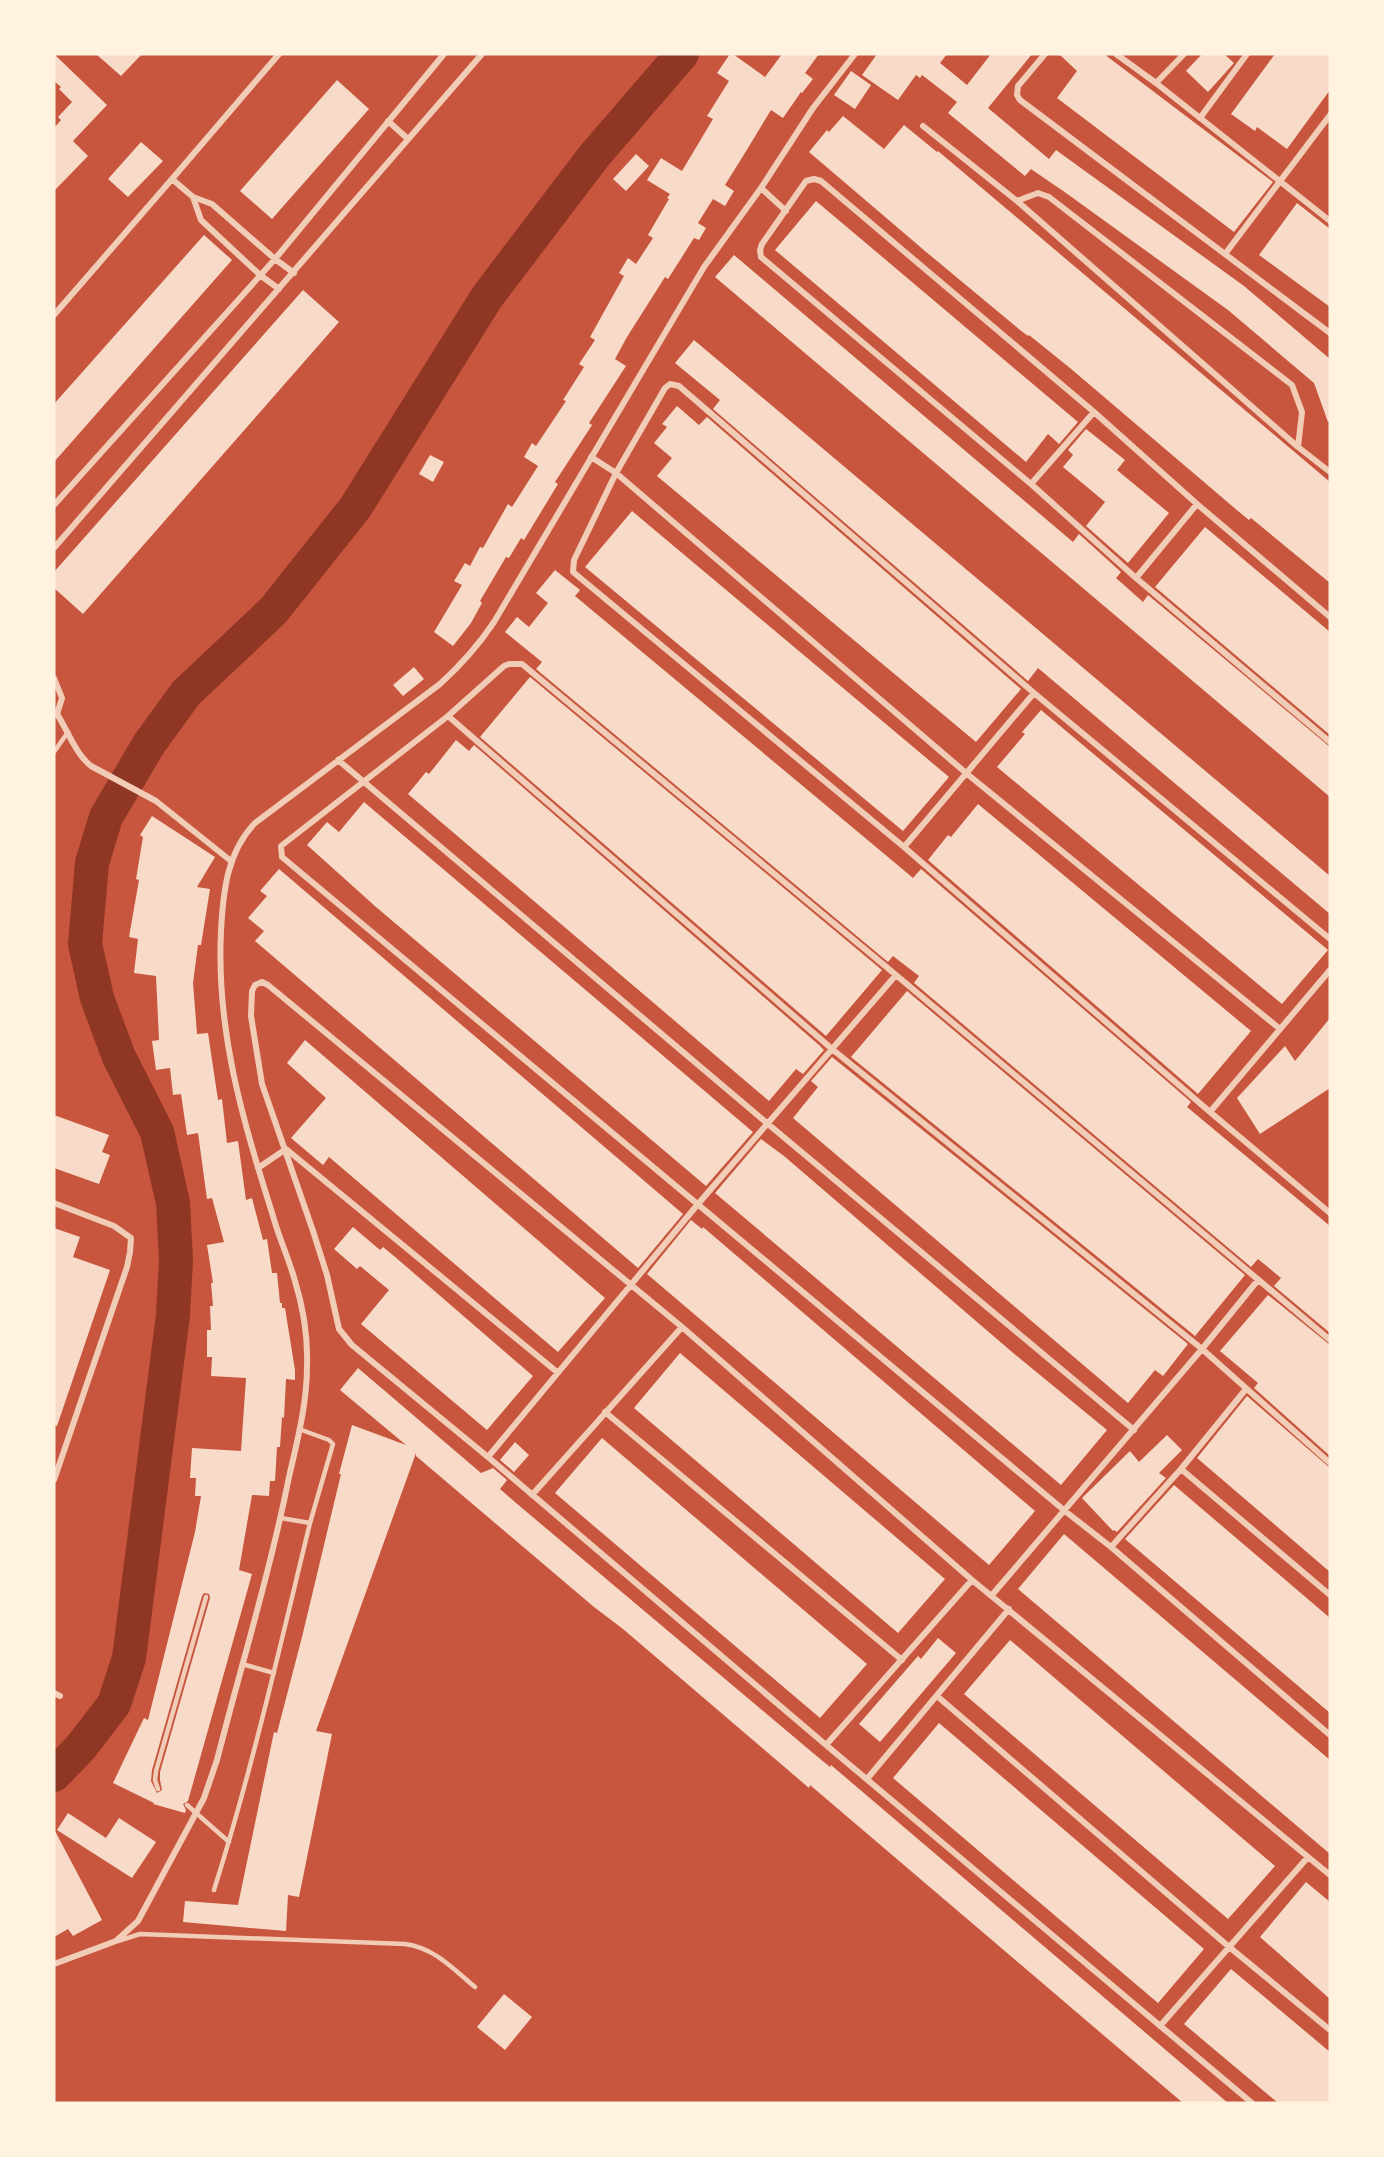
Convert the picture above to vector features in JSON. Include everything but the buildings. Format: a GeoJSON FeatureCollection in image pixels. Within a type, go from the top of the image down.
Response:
{"type":"FeatureCollection","features":[{"type":"Feature","properties":{"kind":"street"},"geometry":{"type":"LineString","coordinates":[[54,315],[279,54]]}},
{"type":"Feature","properties":{"kind":"street"},"geometry":{"type":"LineString","coordinates":[[54,505],[275,259],[444,54]]}},
{"type":"Feature","properties":{"kind":"street"},"geometry":{"type":"LineString","coordinates":[[54,548],[482,54]]}},
{"type":"Feature","properties":{"kind":"street"},"geometry":{"type":"LineString","coordinates":[[54,1964],[116,1941],[138,1921],[204,1798],[217,1760],[281,1518],[299,1430],[307,1367],[304,1320],[296,1281],[278,1235],[240,1108],[228,1058],[219,955],[222,916],[231,861],[246,833],[255,823],[440,684],[464,663],[494,622],[704,267],[761,188],[813,108],[855,54]]}},
{"type":"Feature","properties":{"kind":"street"},"geometry":{"type":"LineString","coordinates":[[1045,54],[1018,86],[1017,95],[1020,100],[1330,333]]}},
{"type":"Feature","properties":{"kind":"street"},"geometry":{"type":"LineString","coordinates":[[1116,54],[1330,221]]}},
{"type":"Feature","properties":{"kind":"street"},"geometry":{"type":"LineString","coordinates":[[1156,83],[1184,54]]}},
{"type":"Feature","properties":{"kind":"street"},"geometry":{"type":"LineString","coordinates":[[1200,118],[1247,54]]}},
{"type":"Feature","properties":{"kind":"street"},"geometry":{"type":"LineString","coordinates":[[1225,254],[1330,115]]}},
{"type":"Feature","properties":{"kind":"street"},"geometry":{"type":"LineString","coordinates":[[388,121],[408,139]]}},
{"type":"Feature","properties":{"kind":"street"},"geometry":{"type":"LineString","coordinates":[[923,126],[1017,201],[1298,447],[1330,472]]}},
{"type":"Feature","properties":{"kind":"street"},"geometry":{"type":"LineString","coordinates":[[1330,617],[1197,504],[1094,412],[821,181],[814,178],[806,181],[762,244],[761,256],[1031,484],[1136,578],[1330,742]]}},
{"type":"Feature","properties":{"kind":"street"},"geometry":{"type":"LineString","coordinates":[[172,179],[193,197],[212,204],[294,273]]}},
{"type":"Feature","properties":{"kind":"street"},"geometry":{"type":"LineString","coordinates":[[761,188],[786,211]]}},
{"type":"Feature","properties":{"kind":"street"},"geometry":{"type":"LineString","coordinates":[[1017,201],[1038,193],[1049,197],[1292,385],[1302,412],[1298,447]]}},
{"type":"Feature","properties":{"kind":"street"},"geometry":{"type":"LineString","coordinates":[[193,197],[201,220],[260,275],[279,289]]}},
{"type":"Feature","properties":{"kind":"street"},"geometry":{"type":"LineString","coordinates":[[1330,939],[1034,693],[679,386],[670,384],[665,388],[616,473],[574,560],[573,572],[904,847],[1210,1112],[1330,1212]]}},
{"type":"Feature","properties":{"kind":"street"},"geometry":{"type":"LineString","coordinates":[[1031,484],[1094,412]]}},
{"type":"Feature","properties":{"kind":"street"},"geometry":{"type":"LineString","coordinates":[[591,457],[616,473],[966,773],[1280,1029]]}},
{"type":"Feature","properties":{"kind":"street"},"geometry":{"type":"LineString","coordinates":[[1136,578],[1197,504]]}},
{"type":"Feature","properties":{"kind":"street"},"geometry":{"type":"LineString","coordinates":[[1330,1340],[522,664],[504,666],[448,716],[283,843],[280,848],[282,857],[1111,1547],[1330,1735]]}},
{"type":"Feature","properties":{"kind":"street"},"geometry":{"type":"LineString","coordinates":[[54,678],[62,698],[55,714],[83,759],[91,766],[156,801],[231,861]]}},
{"type":"Feature","properties":{"kind":"street"},"geometry":{"type":"LineString","coordinates":[[904,847],[1034,693]]}},
{"type":"Feature","properties":{"kind":"street"},"geometry":{"type":"LineString","coordinates":[[448,716],[832,1049],[1202,1350],[1330,1463]]}},
{"type":"Feature","properties":{"kind":"street"},"geometry":{"type":"LineString","coordinates":[[338,760],[1134,1430]]}},
{"type":"Feature","properties":{"kind":"street"},"geometry":{"type":"LineString","coordinates":[[1210,1112],[1330,970]]}},
{"type":"Feature","properties":{"kind":"street"},"geometry":{"type":"LineString","coordinates":[[488,1457],[698,1204],[896,975]]}},
{"type":"Feature","properties":{"kind":"street"},"geometry":{"type":"LineString","coordinates":[[1252,2103],[488,1457],[352,1345],[339,1329],[327,1275],[262,1084],[251,1016],[252,991],[255,985],[262,982],[268,985],[682,1327],[972,1580],[1330,1875]]}},
{"type":"Feature","properties":{"kind":"street"},"geometry":{"type":"LineString","coordinates":[[258,1168],[286,1149]]}},
{"type":"Feature","properties":{"kind":"street"},"geometry":{"type":"LineString","coordinates":[[286,1149],[557,1372]]}},
{"type":"Feature","properties":{"kind":"street"},"geometry":{"type":"LineString","coordinates":[[54,1203],[114,1226],[131,1238],[127,1267],[54,1480]]}},
{"type":"Feature","properties":{"kind":"street"},"geometry":{"type":"LineString","coordinates":[[992,1595],[1202,1350],[1258,1280]]}},
{"type":"Feature","properties":{"kind":"street"},"geometry":{"type":"LineString","coordinates":[[532,1495],[682,1327]]}},
{"type":"Feature","properties":{"kind":"street"},"geometry":{"type":"LineString","coordinates":[[1111,1547],[1181,1469],[1246,1389]]}},
{"type":"Feature","properties":{"kind":"street"},"geometry":{"type":"LineString","coordinates":[[605,1412],[902,1660]]}},
{"type":"Feature","properties":{"kind":"street"},"geometry":{"type":"LineString","coordinates":[[1181,1469],[1330,1595]]}},
{"type":"Feature","properties":{"kind":"street"},"geometry":{"type":"LineString","coordinates":[[826,1745],[972,1580]]}},
{"type":"Feature","properties":{"kind":"street"},"geometry":{"type":"LineString","coordinates":[[867,1779],[1009,1609]]}},
{"type":"Feature","properties":{"kind":"street"},"geometry":{"type":"LineString","coordinates":[[937,1696],[1228,1946],[1330,2030]]}},
{"type":"Feature","properties":{"kind":"street"},"geometry":{"type":"LineString","coordinates":[[1160,2026],[1308,1857]]}},
{"type":"Feature","properties":{"kind":"lane"},"geometry":{"type":"LineString","coordinates":[[54,752],[68,732]]}},
{"type":"Feature","properties":{"kind":"lane"},"geometry":{"type":"LineString","coordinates":[[214,1890],[229,1842],[274,1673],[310,1523],[333,1444],[325,1438],[299,1430]]}},
{"type":"Feature","properties":{"kind":"lane"},"geometry":{"type":"LineString","coordinates":[[281,1518],[310,1523]]}},
{"type":"Feature","properties":{"kind":"lane"},"geometry":{"type":"LineString","coordinates":[[158,1789],[154,1780],[156,1771],[206,1597]]}},
{"type":"Feature","properties":{"kind":"lane"},"geometry":{"type":"LineString","coordinates":[[241,1664],[274,1673]]}},
{"type":"Feature","properties":{"kind":"lane"},"geometry":{"type":"LineString","coordinates":[[187,1805],[229,1842]]}},
{"type":"Feature","properties":{"kind":"lane"},"geometry":{"type":"LineString","coordinates":[[116,1941],[140,1934],[405,1944],[436,1954],[475,1987]]}},
{"type":"Feature","properties":{"kind":"waterway"},"geometry":{"type":"LineString","coordinates":[[54,1775],[81,1747],[114,1704],[129,1658],[173,1315],[176,1260],[173,1203],[157,1132],[119,1057],[97,998],[85,944],[92,863],[106,817],[149,744],[186,693],[273,611],[355,508],[487,297],[594,156],[682,54]]}}]}
